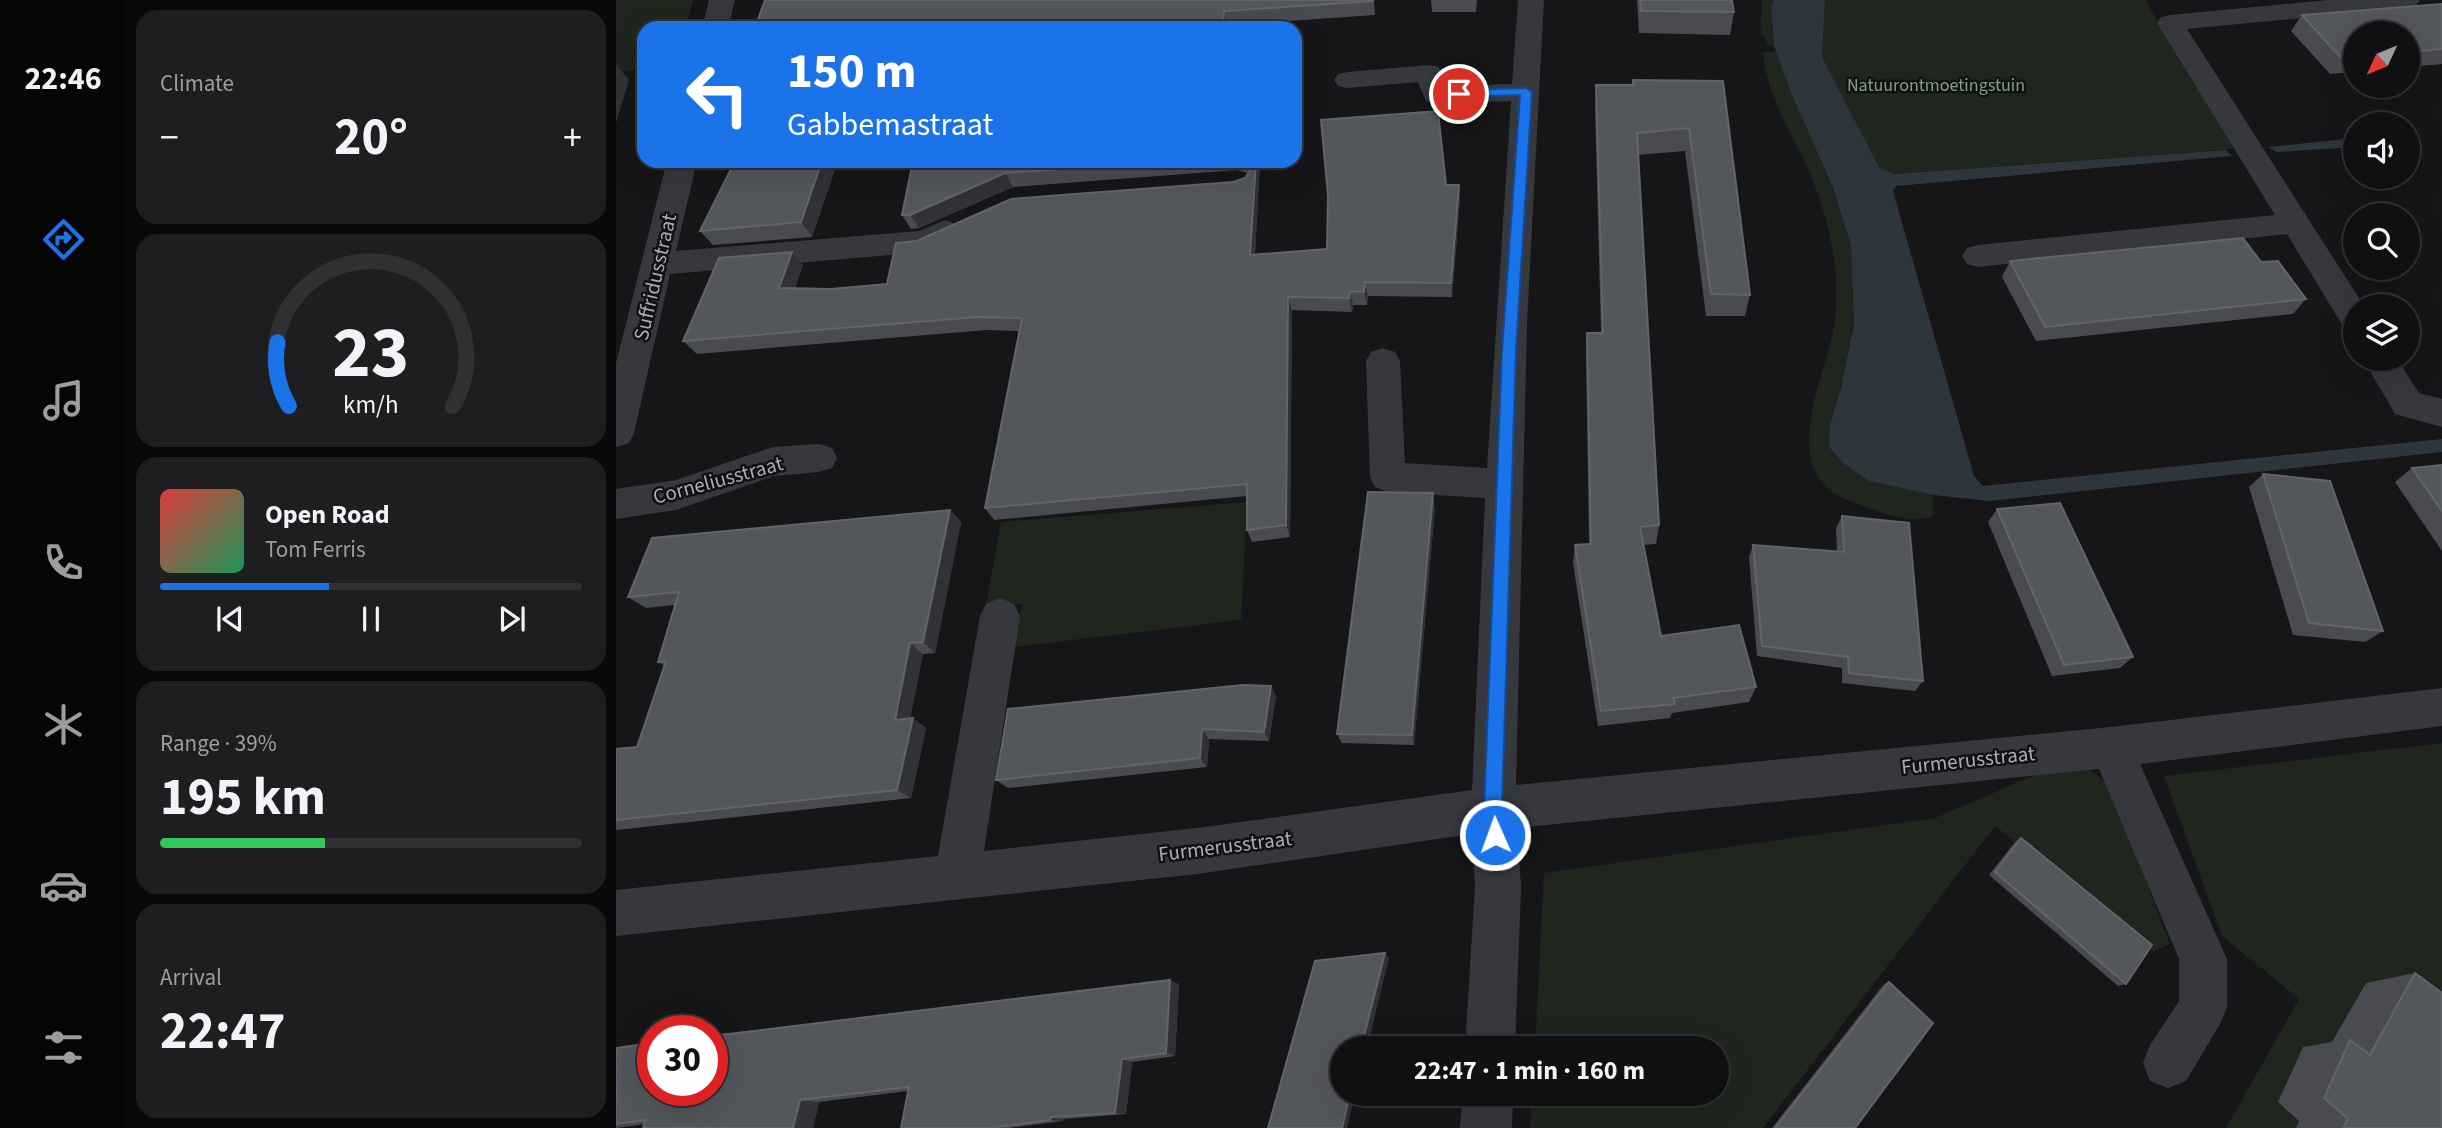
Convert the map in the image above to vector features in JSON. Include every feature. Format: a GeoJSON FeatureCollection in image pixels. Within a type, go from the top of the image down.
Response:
{"type":"FeatureCollection","features":[{"type":"Feature","properties":{"kind":"street"},"geometry":{"type":"LineString","coordinates":[[717,21],[722,0]]}},
{"type":"Feature","properties":{"kind":"street"},"geometry":{"type":"LineString","coordinates":[[1491,1036],[1499,887],[1493,809],[1504,484],[1531,0]]}},
{"type":"Feature","properties":{"kind":"street"},"geometry":{"type":"LineString","coordinates":[[2343,299],[2170,23],[2407,0]]}},
{"type":"Feature","properties":{"kind":"street"},"geometry":{"type":"LineString","coordinates":[[1348,80],[1429,73],[1436,95],[1526,92]]}},
{"type":"Feature","properties":{"kind":"street","name":"Suffridusstraat"},"geometry":{"type":"LineString","coordinates":[[616,433],[680,168]]}},
{"type":"Feature","properties":{"kind":"street"},"geometry":{"type":"LineString","coordinates":[[659,264],[925,241],[976,217]]}},
{"type":"Feature","properties":{"kind":"street"},"geometry":{"type":"LineString","coordinates":[[1978,256],[2296,223]]}},
{"type":"Feature","properties":{"kind":"street"},"geometry":{"type":"LineString","coordinates":[[1383,361],[1388,477],[1504,484]]}},
{"type":"Feature","properties":{"kind":"street"},"geometry":{"type":"LineString","coordinates":[[2386,371],[2407,404],[2442,413]]}},
{"type":"Feature","properties":{"kind":"street","name":"Corneliusstraat"},"geometry":{"type":"LineString","coordinates":[[616,504],[676,495],[773,461],[820,458]]}},
{"type":"Feature","properties":{"kind":"street"},"geometry":{"type":"LineString","coordinates":[[957,875],[1000,616]]}},
{"type":"Feature","properties":{"kind":"street","name":"Furmerusstraat"},"geometry":{"type":"LineString","coordinates":[[616,913],[1197,851],[1493,809],[2110,747],[2442,707]]}},
{"type":"Feature","properties":{"kind":"street"},"geometry":{"type":"LineString","coordinates":[[2110,747],[2203,959],[2203,1007],[2168,1063]]}},
{"type":"Feature","properties":{"kind":"street"},"geometry":{"type":"LineString","coordinates":[[1486,1128],[1487,1106]]}},
{"type":"Feature","properties":{"kind":"green space"},"geometry":{"type":"Polygon","coordinates":[[[616,0],[693,0],[688,21],[637,21],[637,70],[616,72],[616,0]]]}},
{"type":"Feature","properties":{"kind":"green space"},"geometry":{"type":"Polygon","coordinates":[[[1762,0],[1774,0],[1771,7],[1774,46],[1768,45],[1765,37],[1760,35],[1762,0]]]}},
{"type":"Feature","properties":{"kind":"green space","name":"Natuurontmoetingstuin"},"geometry":{"type":"Polygon","coordinates":[[[1825,0],[2145,0],[2234,149],[1894,174],[1879,167],[1822,57],[1825,0]]]}},
{"type":"Feature","properties":{"kind":"green space"},"geometry":{"type":"Polygon","coordinates":[[[1763,52],[1777,52],[1826,170],[1851,246],[1854,291],[1851,336],[1830,424],[1869,481],[1933,495],[1933,516],[1908,519],[1846,500],[1828,489],[1816,474],[1810,455],[1809,435],[1835,322],[1834,257],[1818,195],[1773,96],[1763,52]]]}},
{"type":"Feature","properties":{"kind":"green space"},"geometry":{"type":"Polygon","coordinates":[[[1247,502],[1241,620],[1014,647],[1022,604],[986,605],[1001,522],[1247,502]]]}},
{"type":"Feature","properties":{"kind":"green space"},"geometry":{"type":"Polygon","coordinates":[[[2442,743],[2442,1128],[2226,1128],[2299,999],[2222,936],[2164,776],[2442,743]]]}},
{"type":"Feature","properties":{"kind":"green space"},"geometry":{"type":"Polygon","coordinates":[[[2075,758],[2109,785],[2170,944],[2153,952],[1995,826],[1763,1128],[1530,1128],[1531,1106],[1729,1106],[1729,1036],[1536,1036],[1544,873],[1935,818],[2075,758]]]}},
{"type":"Feature","properties":{"kind":"shaded area"},"geometry":{"type":"Polygon","coordinates":[[[1774,0],[1825,0],[1822,57],[1879,167],[1894,174],[2226,150],[2232,156],[1896,186],[1893,191],[1974,476],[1983,486],[2442,439],[2442,452],[1990,501],[1933,495],[1869,481],[1843,463],[1829,447],[1830,424],[1841,388],[1854,323],[1851,245],[1832,185],[1792,95],[1774,46],[1771,7],[1774,0]]]}},
{"type":"Feature","properties":{"kind":"shaded area"},"geometry":{"type":"Polygon","coordinates":[[[2343,139],[2343,148],[2277,152],[2268,147],[2343,139]]]}},
{"type":"Feature","properties":{"kind":"building"},"geometry":{"type":"Polygon","coordinates":[[[765,0],[1373,0],[1224,11],[1223,21],[758,21],[765,0]]]}},
{"type":"Feature","properties":{"kind":"building"},"geometry":{"type":"Polygon","coordinates":[[[1640,0],[1732,0],[1734,12],[1641,11],[1640,0]]]}},
{"type":"Feature","properties":{"kind":"building"},"geometry":{"type":"Polygon","coordinates":[[[2442,4],[2442,49],[2420,51],[2420,21],[2343,21],[2341,58],[2302,15],[2442,4]]]}},
{"type":"Feature","properties":{"kind":"building"},"geometry":{"type":"Polygon","coordinates":[[[1633,80],[1723,81],[1750,295],[1711,294],[1689,128],[1637,133],[1659,525],[1640,527],[1661,636],[1739,625],[1756,687],[1673,698],[1675,704],[1601,711],[1575,545],[1591,544],[1587,333],[1603,333],[1596,85],[1633,85],[1633,80]]]}},
{"type":"Feature","properties":{"kind":"building"},"geometry":{"type":"Polygon","coordinates":[[[1438,111],[1446,185],[1459,185],[1451,283],[1365,282],[1364,292],[1350,291],[1349,298],[1288,297],[1286,525],[1247,530],[1247,484],[985,508],[1022,318],[978,317],[683,341],[719,258],[792,252],[779,288],[831,289],[887,284],[896,243],[917,241],[1011,199],[1233,182],[1245,178],[1250,168],[1256,168],[1250,255],[1327,249],[1328,196],[1321,120],[1438,111]]]}},
{"type":"Feature","properties":{"kind":"building"},"geometry":{"type":"Polygon","coordinates":[[[732,168],[820,168],[801,222],[700,231],[732,168]]]}},
{"type":"Feature","properties":{"kind":"building"},"geometry":{"type":"Polygon","coordinates":[[[912,168],[1074,168],[1005,173],[910,215],[902,215],[912,168]]]}},
{"type":"Feature","properties":{"kind":"building"},"geometry":{"type":"Polygon","coordinates":[[[2243,238],[2261,262],[2278,261],[2306,299],[2045,327],[2010,261],[2243,238]]]}},
{"type":"Feature","properties":{"kind":"building"},"geometry":{"type":"Polygon","coordinates":[[[2442,465],[2442,511],[2412,468],[2442,465]]]}},
{"type":"Feature","properties":{"kind":"building"},"geometry":{"type":"Polygon","coordinates":[[[2263,474],[2330,481],[2383,631],[2309,623],[2263,474]]]}},
{"type":"Feature","properties":{"kind":"building"},"geometry":{"type":"Polygon","coordinates":[[[1368,492],[1433,493],[1412,735],[1337,734],[1368,492]]]}},
{"type":"Feature","properties":{"kind":"building"},"geometry":{"type":"Polygon","coordinates":[[[2060,503],[2133,657],[2064,665],[1997,509],[2060,503]]]}},
{"type":"Feature","properties":{"kind":"building"},"geometry":{"type":"Polygon","coordinates":[[[950,510],[923,642],[910,643],[895,720],[913,718],[897,790],[616,820],[616,749],[637,747],[666,661],[658,662],[679,592],[628,597],[652,538],[950,510]]]}},
{"type":"Feature","properties":{"kind":"building"},"geometry":{"type":"Polygon","coordinates":[[[1842,516],[1909,523],[1923,681],[1849,673],[1848,657],[1762,646],[1753,545],[1844,552],[1842,516]]]}},
{"type":"Feature","properties":{"kind":"building"},"geometry":{"type":"Polygon","coordinates":[[[1243,685],[1271,686],[1264,732],[1202,729],[1200,758],[996,780],[1008,709],[1243,685]]]}},
{"type":"Feature","properties":{"kind":"building"},"geometry":{"type":"Polygon","coordinates":[[[2021,838],[2152,945],[2126,984],[1995,872],[2021,838]]]}},
{"type":"Feature","properties":{"kind":"building"},"geometry":{"type":"Polygon","coordinates":[[[1385,953],[1364,1036],[1330,1036],[1330,1106],[1347,1106],[1342,1128],[1268,1128],[1315,961],[1385,953]]]}},
{"type":"Feature","properties":{"kind":"building"},"geometry":{"type":"Polygon","coordinates":[[[2415,973],[2442,993],[2442,1128],[2343,1128],[2348,1119],[2324,1098],[2350,1040],[2370,1055],[2415,973]]]}},
{"type":"Feature","properties":{"kind":"building"},"geometry":{"type":"Polygon","coordinates":[[[1170,980],[1166,1053],[1122,1059],[1115,1113],[1051,1117],[1050,1120],[988,1128],[901,1128],[909,1087],[800,1100],[793,1128],[643,1128],[645,1120],[616,1124],[616,1048],[637,1045],[637,1106],[728,1106],[728,1034],[1170,980]]]}},
{"type":"Feature","properties":{"kind":"building"},"geometry":{"type":"Polygon","coordinates":[[[1889,982],[1933,1023],[1855,1128],[1775,1128],[1889,982]]]}},
{"type":"Feature","properties":{"kind":"route"},"geometry":{"type":"LineString","coordinates":[[1459,94],[1526,92],[1509,350],[1493,809],[1495,835]]}}]}
